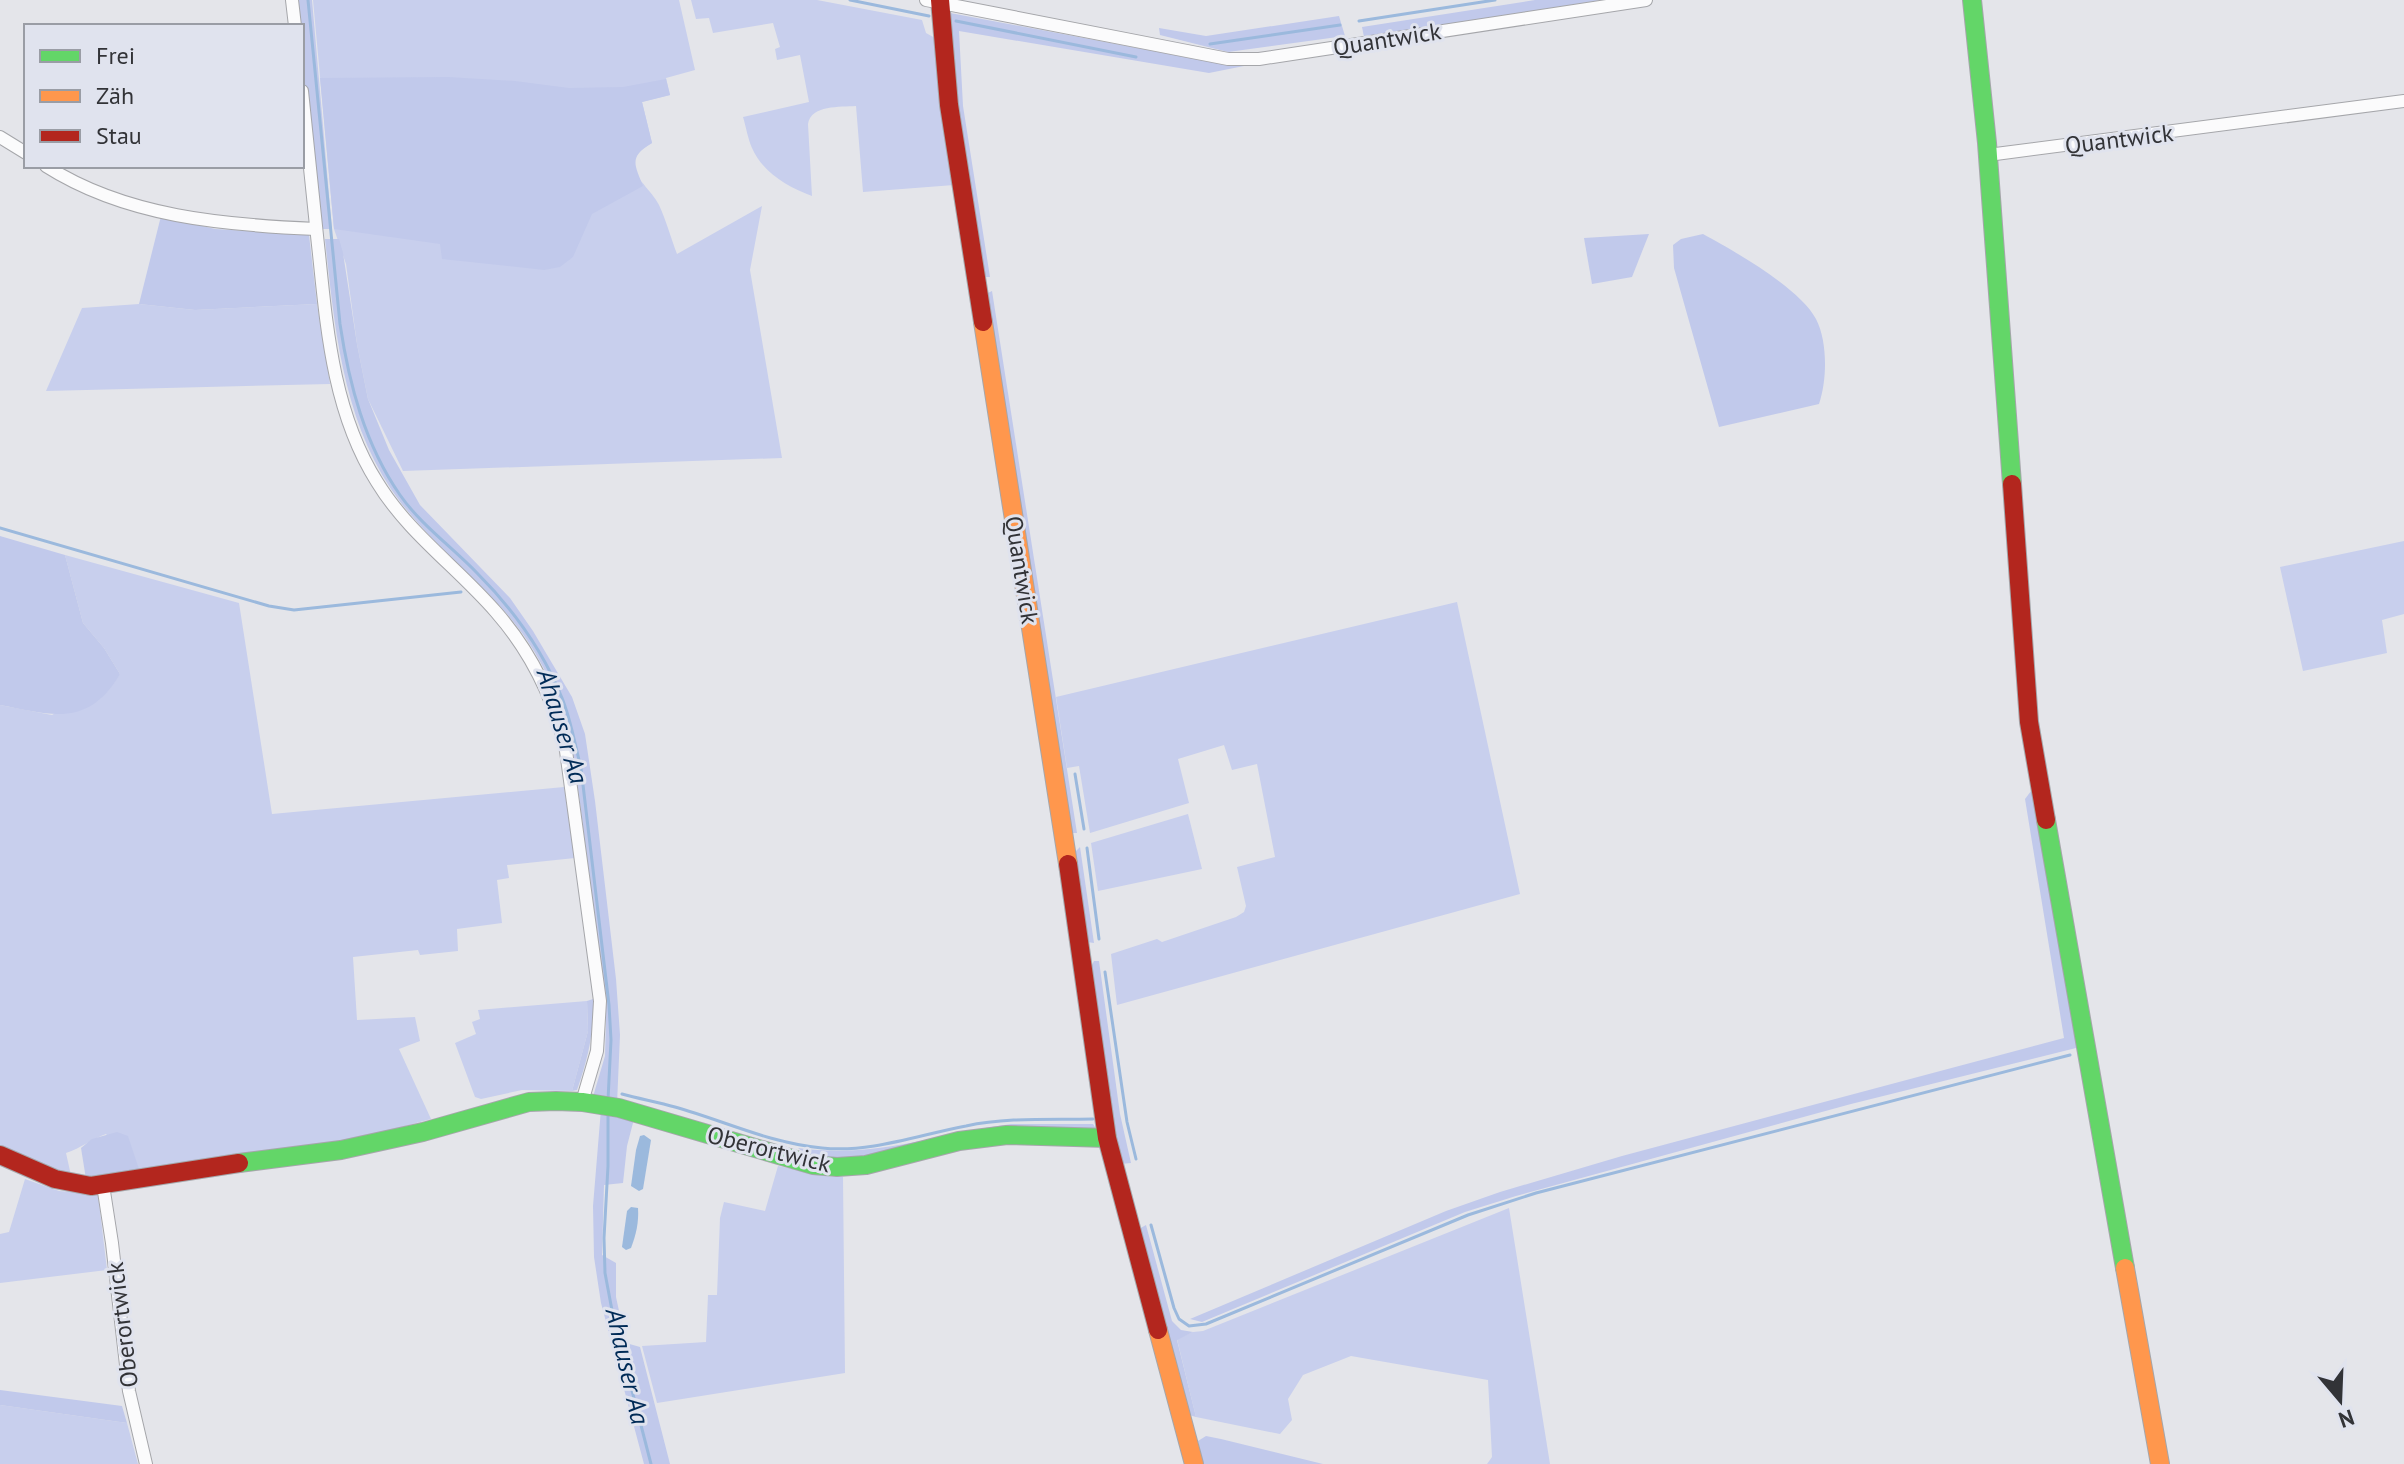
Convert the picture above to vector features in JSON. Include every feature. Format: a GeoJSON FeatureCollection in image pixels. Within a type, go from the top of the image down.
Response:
{"type":"FeatureCollection","features":[{"type":"Feature","properties":{"kind":"street"},"geometry":{"type":"LineString","coordinates":[[292,0],[295,24]]}},
{"type":"Feature","properties":{"kind":"street","name":"Quantwick"},"geometry":{"type":"LineString","coordinates":[[1107,1138],[1065,844],[935,1],[1228,59],[1259,59],[1646,0]]}},
{"type":"Feature","properties":{"kind":"street"},"geometry":{"type":"LineString","coordinates":[[1972,0],[1988,155],[2029,722],[2088,1070],[2160,1464]]}},
{"type":"Feature","properties":{"kind":"street","name":"Quantwick"},"geometry":{"type":"LineString","coordinates":[[1988,155],[2404,101]]}},
{"type":"Feature","properties":{"kind":"street"},"geometry":{"type":"LineString","coordinates":[[304,111],[328,341],[333,367],[365,462],[403,517],[496,611],[516,636],[536,668],[560,726],[600,1001],[597,1051],[582,1102]]}},
{"type":"Feature","properties":{"kind":"street"},"geometry":{"type":"LineString","coordinates":[[0,137],[24,152]]}},
{"type":"Feature","properties":{"kind":"street"},"geometry":{"type":"LineString","coordinates":[[49,168],[108,198],[159,211],[242,224],[316,229]]}},
{"type":"Feature","properties":{"kind":"street","name":"Oberortwick"},"geometry":{"type":"LineString","coordinates":[[0,1155],[67,1184],[103,1185],[341,1150],[423,1132],[529,1102],[582,1102],[619,1108],[813,1165],[837,1167],[866,1165],[959,1141],[1007,1135],[1107,1138]]}},
{"type":"Feature","properties":{"kind":"street"},"geometry":{"type":"LineString","coordinates":[[1107,1138],[1194,1464]]}},
{"type":"Feature","properties":{"kind":"street","name":"Oberortwick"},"geometry":{"type":"LineString","coordinates":[[103,1185],[129,1391],[146,1464]]}},
{"type":"Feature","properties":{"kind":"shaded area"},"geometry":{"type":"Polygon","coordinates":[[[295,0],[312,0],[332,229],[319,229],[304,87],[304,24],[297,24],[295,0]]]}},
{"type":"Feature","properties":{"kind":"shaded area"},"geometry":{"type":"Polygon","coordinates":[[[313,0],[679,0],[695,70],[666,78],[670,95],[642,102],[652,143],[640,151],[634,166],[636,174],[659,205],[677,254],[762,206],[750,270],[782,458],[403,471],[368,399],[346,264],[334,229],[313,0]]]}},
{"type":"Feature","properties":{"kind":"shaded area"},"geometry":{"type":"Polygon","coordinates":[[[691,0],[817,0],[922,20],[926,33],[935,38],[954,185],[863,192],[856,106],[827,108],[810,118],[812,196],[777,178],[757,157],[743,117],[809,102],[800,55],[777,60],[775,49],[780,47],[773,23],[713,33],[709,18],[696,19],[691,0]]]}},
{"type":"Feature","properties":{"kind":"shaded area"},"geometry":{"type":"Polygon","coordinates":[[[1535,0],[1602,0],[1364,37],[1362,27],[1535,0]]]}},
{"type":"Feature","properties":{"kind":"shaded area"},"geometry":{"type":"Polygon","coordinates":[[[950,13],[1244,66],[1209,73],[959,31],[963,106],[990,277],[983,277],[955,96],[950,13]]]}},
{"type":"Feature","properties":{"kind":"shaded area"},"geometry":{"type":"Polygon","coordinates":[[[1339,16],[1345,36],[1228,52],[1160,35],[1159,28],[1206,36],[1339,16]]]}},
{"type":"Feature","properties":{"kind":"shaded area"},"geometry":{"type":"Polygon","coordinates":[[[448,77],[569,88],[623,87],[666,79],[670,95],[642,102],[652,143],[636,157],[643,186],[592,214],[573,257],[560,267],[544,270],[442,259],[440,244],[334,229],[320,78],[448,77]]]}},
{"type":"Feature","properties":{"kind":"shaded area"},"geometry":{"type":"Polygon","coordinates":[[[161,216],[215,229],[309,235],[317,304],[195,310],[139,304],[161,216]]]}},
{"type":"Feature","properties":{"kind":"shaded area"},"geometry":{"type":"Polygon","coordinates":[[[1649,234],[1632,277],[1592,284],[1584,238],[1649,234]]]}},
{"type":"Feature","properties":{"kind":"shaded area"},"geometry":{"type":"Polygon","coordinates":[[[1703,234],[1748,260],[1808,307],[1823,339],[1824,384],[1819,404],[1719,427],[1674,268],[1673,245],[1681,239],[1703,234]]]}},
{"type":"Feature","properties":{"kind":"shaded area"},"geometry":{"type":"Polygon","coordinates":[[[325,239],[339,239],[368,399],[389,450],[420,505],[510,598],[533,631],[572,697],[585,734],[616,979],[620,1035],[617,1104],[592,1100],[605,1056],[606,1022],[579,797],[561,709],[543,667],[512,620],[419,524],[381,474],[366,443],[345,377],[325,239]]]}},
{"type":"Feature","properties":{"kind":"shaded area"},"geometry":{"type":"Polygon","coordinates":[[[992,291],[1077,833],[1070,828],[986,294],[992,291]]]}},
{"type":"Feature","properties":{"kind":"shaded area"},"geometry":{"type":"Polygon","coordinates":[[[139,304],[195,310],[317,304],[330,384],[46,391],[82,308],[139,304]]]}},
{"type":"Feature","properties":{"kind":"shaded area"},"geometry":{"type":"Polygon","coordinates":[[[0,536],[65,555],[83,623],[120,674],[108,691],[82,710],[52,714],[0,705],[0,536]]]}},
{"type":"Feature","properties":{"kind":"shaded area"},"geometry":{"type":"Polygon","coordinates":[[[2404,541],[2404,614],[2382,620],[2387,653],[2303,671],[2280,567],[2404,541]]]}},
{"type":"Feature","properties":{"kind":"shaded area"},"geometry":{"type":"Polygon","coordinates":[[[65,555],[239,603],[272,814],[564,787],[575,858],[507,865],[509,878],[497,880],[502,923],[457,929],[458,951],[420,955],[418,950],[353,957],[357,1020],[415,1017],[420,1041],[399,1049],[431,1119],[335,1145],[141,1175],[106,1134],[66,1153],[72,1180],[0,1148],[0,705],[52,715],[120,674],[83,623],[65,555]]]}},
{"type":"Feature","properties":{"kind":"shaded area"},"geometry":{"type":"Polygon","coordinates":[[[1457,602],[1520,894],[1117,1005],[1111,954],[1157,939],[1162,942],[1244,912],[1246,906],[1237,867],[1275,857],[1257,764],[1232,770],[1224,745],[1178,759],[1189,803],[1090,833],[1079,766],[1067,768],[1056,697],[1457,602]]]}},
{"type":"Feature","properties":{"kind":"shaded area"},"geometry":{"type":"Polygon","coordinates":[[[2034,787],[2080,1047],[1851,1104],[1516,1196],[1465,1212],[1202,1322],[1190,1319],[1446,1211],[1500,1192],[1622,1156],[2064,1038],[2025,799],[2034,787]]]}},
{"type":"Feature","properties":{"kind":"shaded area"},"geometry":{"type":"Polygon","coordinates":[[[1188,814],[1202,869],[1098,891],[1091,843],[1188,814]]]}},
{"type":"Feature","properties":{"kind":"shaded area"},"geometry":{"type":"Polygon","coordinates":[[[1080,847],[1094,943],[1087,942],[1073,854],[1080,847]]]}},
{"type":"Feature","properties":{"kind":"shaded area"},"geometry":{"type":"Polygon","coordinates":[[[1094,961],[1099,961],[1120,1114],[1131,1163],[1121,1164],[1111,1116],[1091,967],[1094,961]]]}},
{"type":"Feature","properties":{"kind":"shaded area"},"geometry":{"type":"Polygon","coordinates":[[[593,999],[587,1056],[577,1090],[572,1091],[588,1031],[587,1001],[593,999]]]}},
{"type":"Feature","properties":{"kind":"shaded area"},"geometry":{"type":"Polygon","coordinates":[[[587,1001],[588,1031],[572,1091],[522,1090],[481,1099],[475,1097],[455,1043],[476,1034],[472,1022],[480,1019],[478,1010],[587,1001]]]}},
{"type":"Feature","properties":{"kind":"shaded area"},"geometry":{"type":"Polygon","coordinates":[[[601,1109],[634,1119],[623,1183],[604,1185],[602,1255],[616,1263],[616,1297],[626,1343],[640,1347],[670,1464],[644,1464],[601,1303],[594,1257],[593,1206],[601,1109]]]}},
{"type":"Feature","properties":{"kind":"shaded area"},"geometry":{"type":"Polygon","coordinates":[[[1011,1124],[1093,1124],[1095,1127],[1094,1130],[836,1159],[807,1155],[798,1148],[826,1151],[879,1148],[1011,1124]]]}},
{"type":"Feature","properties":{"kind":"shaded area"},"geometry":{"type":"Polygon","coordinates":[[[117,1132],[128,1136],[141,1175],[86,1179],[81,1148],[92,1139],[117,1132]]]}},
{"type":"Feature","properties":{"kind":"shaded area"},"geometry":{"type":"Polygon","coordinates":[[[640,1136],[651,1140],[643,1189],[639,1191],[631,1186],[636,1150],[640,1136]]]}},
{"type":"Feature","properties":{"kind":"shaded area"},"geometry":{"type":"Polygon","coordinates":[[[778,1166],[843,1177],[845,1373],[657,1403],[642,1346],[706,1342],[708,1295],[717,1295],[720,1218],[724,1202],[765,1211],[778,1166]]]}},
{"type":"Feature","properties":{"kind":"shaded area"},"geometry":{"type":"Polygon","coordinates":[[[25,1179],[59,1191],[98,1194],[107,1270],[0,1283],[0,1234],[9,1232],[25,1179]]]}},
{"type":"Feature","properties":{"kind":"shaded area"},"geometry":{"type":"Polygon","coordinates":[[[631,1207],[638,1208],[638,1223],[631,1248],[626,1250],[622,1247],[627,1211],[631,1207]]]}},
{"type":"Feature","properties":{"kind":"shaded area"},"geometry":{"type":"Polygon","coordinates":[[[1509,1208],[1550,1464],[1487,1464],[1492,1457],[1488,1380],[1351,1356],[1303,1375],[1288,1399],[1292,1420],[1280,1434],[1196,1417],[1177,1339],[1509,1208]]]}},
{"type":"Feature","properties":{"kind":"shaded area"},"geometry":{"type":"Polygon","coordinates":[[[1146,1225],[1172,1321],[1181,1330],[1193,1332],[1177,1340],[1196,1417],[1186,1414],[1139,1229],[1146,1225]]]}},
{"type":"Feature","properties":{"kind":"shaded area"},"geometry":{"type":"Polygon","coordinates":[[[0,1390],[122,1406],[127,1423],[0,1405],[0,1390]]]}},
{"type":"Feature","properties":{"kind":"shaded area"},"geometry":{"type":"Polygon","coordinates":[[[0,1405],[127,1423],[138,1464],[0,1464],[0,1405]]]}},
{"type":"Feature","properties":{"kind":"shaded area"},"geometry":{"type":"Polygon","coordinates":[[[1206,1436],[1323,1464],[1203,1464],[1198,1441],[1206,1436]]]}},
{"type":"Feature","properties":{"kind":"waterway","name":"Ahauser Aa"},"geometry":{"type":"LineString","coordinates":[[308,0],[340,324],[360,413],[377,456],[408,506],[490,586],[526,631],[546,664],[570,724],[581,768],[609,1005],[608,1100]]}},
{"type":"Feature","properties":{"kind":"waterway"},"geometry":{"type":"LineString","coordinates":[[850,0],[929,16]]}},
{"type":"Feature","properties":{"kind":"waterway"},"geometry":{"type":"LineString","coordinates":[[1359,21],[1495,0]]}},
{"type":"Feature","properties":{"kind":"waterway"},"geometry":{"type":"LineString","coordinates":[[956,21],[1136,57]]}},
{"type":"Feature","properties":{"kind":"waterway"},"geometry":{"type":"LineString","coordinates":[[1210,44],[1340,25]]}},
{"type":"Feature","properties":{"kind":"waterway"},"geometry":{"type":"LineString","coordinates":[[0,528],[269,606],[294,610],[461,592]]}},
{"type":"Feature","properties":{"kind":"waterway"},"geometry":{"type":"LineString","coordinates":[[1075,774],[1084,829]]}},
{"type":"Feature","properties":{"kind":"waterway"},"geometry":{"type":"LineString","coordinates":[[1087,848],[1099,939]]}},
{"type":"Feature","properties":{"kind":"waterway"},"geometry":{"type":"LineString","coordinates":[[1105,972],[1127,1122],[1136,1159]]}},
{"type":"Feature","properties":{"kind":"waterway"},"geometry":{"type":"LineString","coordinates":[[1151,1225],[1179,1319],[1189,1326],[1206,1324],[1468,1215],[1536,1193],[2070,1055]]}},
{"type":"Feature","properties":{"kind":"waterway"},"geometry":{"type":"LineString","coordinates":[[622,1094],[675,1107],[765,1137],[840,1149],[876,1146],[998,1121],[1093,1119]]}},
{"type":"Feature","properties":{"kind":"waterway","name":"Ahauser Aa"},"geometry":{"type":"LineString","coordinates":[[608,1111],[605,1273],[614,1321],[651,1464]]}},
{"type":"Feature","properties":{"kind":"traffic: fast"},"geometry":{"type":"LineString","coordinates":[[1972,0],[1987,143],[2012,484]]}},
{"type":"Feature","properties":{"kind":"traffic: fast"},"geometry":{"type":"LineString","coordinates":[[2046,820],[2125,1268]]}},
{"type":"Feature","properties":{"kind":"traffic: fast"},"geometry":{"type":"LineString","coordinates":[[239,1163],[341,1150],[423,1132],[529,1102],[556,1101],[619,1108],[813,1165],[837,1167],[866,1165],[959,1141],[1007,1135],[1107,1138]]}},
{"type":"Feature","properties":{"kind":"traffic: slow"},"geometry":{"type":"LineString","coordinates":[[983,322],[1068,864]]}},
{"type":"Feature","properties":{"kind":"traffic: slow"},"geometry":{"type":"LineString","coordinates":[[2125,1268],[2160,1464]]}},
{"type":"Feature","properties":{"kind":"traffic: slow"},"geometry":{"type":"LineString","coordinates":[[1158,1330],[1194,1464]]}},
{"type":"Feature","properties":{"kind":"traffic: jam"},"geometry":{"type":"LineString","coordinates":[[940,0],[949,105],[983,322]]}},
{"type":"Feature","properties":{"kind":"traffic: jam"},"geometry":{"type":"LineString","coordinates":[[2012,484],[2029,722],[2046,820]]}},
{"type":"Feature","properties":{"kind":"traffic: jam"},"geometry":{"type":"LineString","coordinates":[[1068,864],[1107,1138],[1158,1330]]}},
{"type":"Feature","properties":{"kind":"traffic: jam"},"geometry":{"type":"LineString","coordinates":[[0,1155],[55,1179],[91,1186],[239,1163]]}}]}
